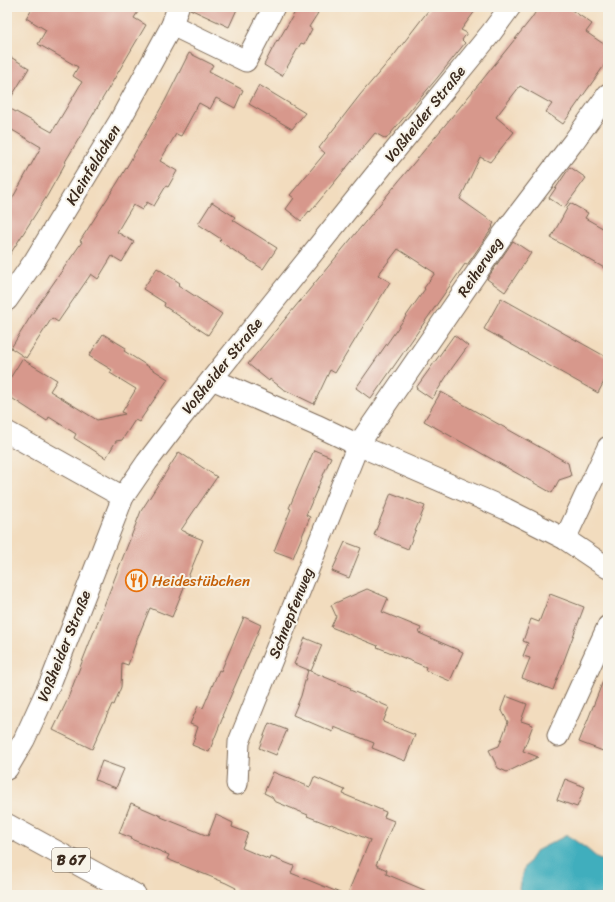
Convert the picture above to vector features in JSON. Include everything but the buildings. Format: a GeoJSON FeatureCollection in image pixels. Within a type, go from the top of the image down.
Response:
{"type":"FeatureCollection","features":[{"type":"Feature","properties":{"kind":"main road","name":"B 67"},"geometry":{"type":"LineString","coordinates":[[7,825],[134,895]]}},
{"type":"Feature","properties":{"kind":"street","name":"Kleinfeldchen"},"geometry":{"type":"LineString","coordinates":[[7,300],[34,260],[119,122],[175,16],[246,61],[274,7]]}},
{"type":"Feature","properties":{"kind":"street","name":"Voßheider Straße"},"geometry":{"type":"LineString","coordinates":[[7,770],[24,740],[52,679],[123,497],[146,462],[388,158],[486,39],[510,7]]}},
{"type":"Feature","properties":{"kind":"street","name":"Reiherweg"},"geometry":{"type":"LineString","coordinates":[[358,445],[504,233],[608,94]]}},
{"type":"Feature","properties":{"kind":"street"},"geometry":{"type":"LineString","coordinates":[[212,379],[358,445],[506,509],[565,539],[608,568]]}},
{"type":"Feature","properties":{"kind":"street"},"geometry":{"type":"LineString","coordinates":[[7,432],[123,497]]}},
{"type":"Feature","properties":{"kind":"street","name":"Schnepfenweg"},"geometry":{"type":"LineString","coordinates":[[237,784],[239,742],[358,445]]}},
{"type":"Feature","properties":{"kind":"street"},"geometry":{"type":"LineString","coordinates":[[565,539],[608,447]]}},
{"type":"Feature","properties":{"kind":"street"},"geometry":{"type":"LineString","coordinates":[[558,736],[608,626]]}},
{"type":"Feature","properties":{"kind":"water"},"geometry":{"type":"Polygon","coordinates":[[[567,835],[600,860],[608,859],[608,895],[521,895],[519,888],[523,870],[536,851],[567,835]]]}},
{"type":"Feature","properties":{"kind":"place","name":"Heidestübchen"},"geometry":{"type":"Point","coordinates":[137,581]}}]}
